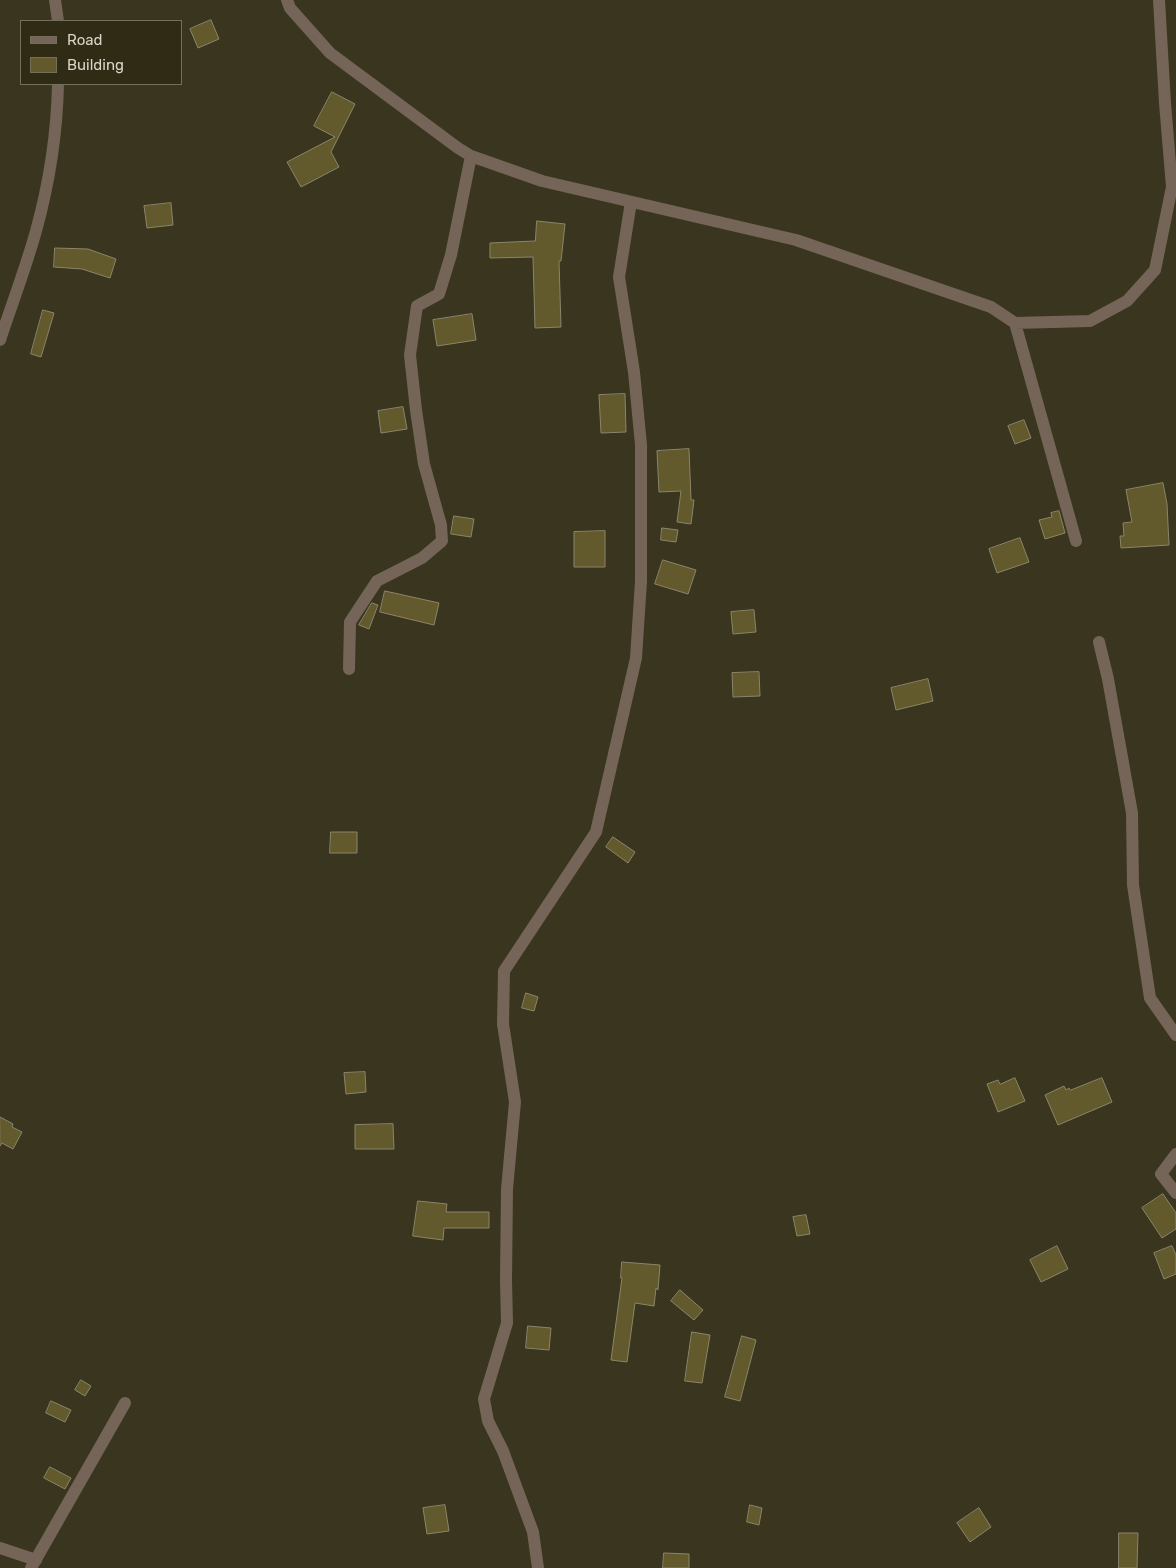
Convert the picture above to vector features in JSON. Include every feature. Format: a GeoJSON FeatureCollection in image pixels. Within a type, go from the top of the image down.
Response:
{"type":"FeatureCollection","features":[{"type":"Feature","properties":{"kind":"street"},"geometry":{"type":"LineString","coordinates":[[55,0],[58,20]]}},
{"type":"Feature","properties":{"kind":"street"},"geometry":{"type":"LineString","coordinates":[[287,0],[290,8],[330,54],[471,156],[542,181],[796,240],[990,307],[1015,323],[1090,321],[1127,301],[1155,270],[1172,187],[1159,0]]}},
{"type":"Feature","properties":{"kind":"street"},"geometry":{"type":"LineString","coordinates":[[0,340],[36,230],[50,159],[57,112],[58,85]]}},
{"type":"Feature","properties":{"kind":"street"},"geometry":{"type":"LineString","coordinates":[[349,669],[350,622],[377,581],[422,558],[442,541],[441,525],[424,464],[410,356],[416,306],[439,294],[451,255],[471,156]]}},
{"type":"Feature","properties":{"kind":"street"},"geometry":{"type":"LineString","coordinates":[[538,1568],[533,1532],[503,1451],[488,1421],[484,1399],[507,1323],[507,1189],[515,1102],[503,1024],[504,971],[596,832],[636,658],[641,581],[641,445],[634,372],[620,277],[631,202]]}},
{"type":"Feature","properties":{"kind":"street"},"geometry":{"type":"LineString","coordinates":[[1015,323],[1076,541]]}},
{"type":"Feature","properties":{"kind":"street"},"geometry":{"type":"LineString","coordinates":[[1099,642],[1108,679],[1132,813],[1133,885],[1150,998],[1176,1035]]}},
{"type":"Feature","properties":{"kind":"street"},"geometry":{"type":"LineString","coordinates":[[1176,1154],[1161,1174],[1176,1192]]}},
{"type":"Feature","properties":{"kind":"street"},"geometry":{"type":"LineString","coordinates":[[0,1548],[33,1564],[125,1404]]}},
{"type":"Feature","properties":{"kind":"building"},"geometry":{"type":"Polygon","coordinates":[[[211,20],[219,39],[198,48],[190,29],[211,20]]]}},
{"type":"Feature","properties":{"kind":"building"},"geometry":{"type":"Polygon","coordinates":[[[332,92],[355,104],[331,152],[339,167],[301,187],[287,162],[335,137],[314,126],[332,92]]]}},
{"type":"Feature","properties":{"kind":"building"},"geometry":{"type":"Polygon","coordinates":[[[171,203],[173,225],[147,228],[144,206],[171,203]]]}},
{"type":"Feature","properties":{"kind":"building"},"geometry":{"type":"Polygon","coordinates":[[[537,221],[565,224],[561,261],[559,261],[561,327],[535,328],[533,257],[490,258],[490,243],[535,241],[537,221]]]}},
{"type":"Feature","properties":{"kind":"building"},"geometry":{"type":"Polygon","coordinates":[[[55,248],[88,249],[116,259],[110,278],[82,269],[54,267],[55,248]]]}},
{"type":"Feature","properties":{"kind":"building"},"geometry":{"type":"Polygon","coordinates":[[[43,310],[54,313],[41,357],[31,354],[43,310]]]}},
{"type":"Feature","properties":{"kind":"building"},"geometry":{"type":"Polygon","coordinates":[[[472,314],[476,340],[437,346],[433,320],[472,314]]]}},
{"type":"Feature","properties":{"kind":"building"},"geometry":{"type":"Polygon","coordinates":[[[625,394],[626,432],[601,433],[599,395],[625,394]]]}},
{"type":"Feature","properties":{"kind":"building"},"geometry":{"type":"Polygon","coordinates":[[[403,407],[407,429],[381,433],[378,411],[403,407]]]}},
{"type":"Feature","properties":{"kind":"building"},"geometry":{"type":"Polygon","coordinates":[[[1024,420],[1031,438],[1015,444],[1008,426],[1024,420]]]}},
{"type":"Feature","properties":{"kind":"building"},"geometry":{"type":"Polygon","coordinates":[[[689,449],[691,500],[694,500],[691,524],[677,522],[681,491],[659,492],[657,451],[689,449]]]}},
{"type":"Feature","properties":{"kind":"building"},"geometry":{"type":"Polygon","coordinates":[[[1163,483],[1167,504],[1169,545],[1121,548],[1120,536],[1124,536],[1123,523],[1132,522],[1126,490],[1163,483]]]}},
{"type":"Feature","properties":{"kind":"building"},"geometry":{"type":"Polygon","coordinates":[[[1059,511],[1065,533],[1045,539],[1039,520],[1052,517],[1051,513],[1059,511]]]}},
{"type":"Feature","properties":{"kind":"building"},"geometry":{"type":"Polygon","coordinates":[[[454,516],[474,519],[471,537],[451,534],[454,516]]]}},
{"type":"Feature","properties":{"kind":"building"},"geometry":{"type":"Polygon","coordinates":[[[662,528],[678,530],[676,542],[661,540],[662,528]]]}},
{"type":"Feature","properties":{"kind":"building"},"geometry":{"type":"Polygon","coordinates":[[[605,531],[605,567],[574,567],[574,532],[605,531]]]}},
{"type":"Feature","properties":{"kind":"building"},"geometry":{"type":"Polygon","coordinates":[[[1020,538],[1029,562],[997,573],[989,549],[1020,538]]]}},
{"type":"Feature","properties":{"kind":"building"},"geometry":{"type":"Polygon","coordinates":[[[663,560],[696,570],[688,594],[655,584],[663,560]]]}},
{"type":"Feature","properties":{"kind":"building"},"geometry":{"type":"Polygon","coordinates":[[[385,591],[439,603],[434,625],[380,612],[385,591]]]}},
{"type":"Feature","properties":{"kind":"building"},"geometry":{"type":"Polygon","coordinates":[[[372,603],[378,605],[369,629],[359,625],[372,603]]]}},
{"type":"Feature","properties":{"kind":"building"},"geometry":{"type":"Polygon","coordinates":[[[754,610],[756,632],[733,634],[731,612],[754,610]]]}},
{"type":"Feature","properties":{"kind":"building"},"geometry":{"type":"Polygon","coordinates":[[[759,672],[760,696],[733,697],[732,673],[759,672]]]}},
{"type":"Feature","properties":{"kind":"building"},"geometry":{"type":"Polygon","coordinates":[[[928,679],[933,701],[896,710],[891,688],[928,679]]]}},
{"type":"Feature","properties":{"kind":"building"},"geometry":{"type":"Polygon","coordinates":[[[331,832],[357,832],[357,853],[330,853],[331,832]]]}},
{"type":"Feature","properties":{"kind":"building"},"geometry":{"type":"Polygon","coordinates":[[[613,837],[635,852],[628,863],[606,847],[613,837]]]}},
{"type":"Feature","properties":{"kind":"building"},"geometry":{"type":"Polygon","coordinates":[[[526,993],[538,997],[534,1011],[522,1008],[526,993]]]}},
{"type":"Feature","properties":{"kind":"building"},"geometry":{"type":"Polygon","coordinates":[[[365,1072],[366,1092],[346,1094],[344,1073],[365,1072]]]}},
{"type":"Feature","properties":{"kind":"building"},"geometry":{"type":"Polygon","coordinates":[[[1015,1078],[1025,1101],[998,1112],[987,1084],[998,1080],[1000,1084],[1015,1078]]]}},
{"type":"Feature","properties":{"kind":"building"},"geometry":{"type":"Polygon","coordinates":[[[1102,1078],[1112,1102],[1058,1125],[1045,1095],[1064,1086],[1066,1090],[1069,1088],[1070,1090],[1102,1078]]]}},
{"type":"Feature","properties":{"kind":"building"},"geometry":{"type":"Polygon","coordinates":[[[0,1117],[13,1124],[12,1127],[22,1132],[13,1149],[2,1143],[0,1146],[0,1117]]]}},
{"type":"Feature","properties":{"kind":"building"},"geometry":{"type":"Polygon","coordinates":[[[393,1124],[394,1149],[355,1149],[355,1125],[393,1124]]]}},
{"type":"Feature","properties":{"kind":"building"},"geometry":{"type":"Polygon","coordinates":[[[1163,1194],[1176,1213],[1176,1229],[1162,1238],[1142,1208],[1163,1194]]]}},
{"type":"Feature","properties":{"kind":"building"},"geometry":{"type":"Polygon","coordinates":[[[418,1201],[447,1204],[446,1212],[489,1212],[489,1228],[444,1228],[443,1240],[413,1236],[418,1201]]]}},
{"type":"Feature","properties":{"kind":"building"},"geometry":{"type":"Polygon","coordinates":[[[806,1215],[810,1234],[797,1236],[793,1217],[806,1215]]]}},
{"type":"Feature","properties":{"kind":"building"},"geometry":{"type":"Polygon","coordinates":[[[1057,1246],[1068,1269],[1041,1282],[1030,1260],[1057,1246]]]}},
{"type":"Feature","properties":{"kind":"building"},"geometry":{"type":"Polygon","coordinates":[[[1172,1246],[1176,1255],[1176,1274],[1164,1279],[1154,1253],[1172,1246]]]}},
{"type":"Feature","properties":{"kind":"building"},"geometry":{"type":"Polygon","coordinates":[[[622,1262],[660,1265],[658,1290],[656,1288],[654,1306],[635,1303],[627,1362],[611,1360],[622,1278],[622,1262]]]}},
{"type":"Feature","properties":{"kind":"building"},"geometry":{"type":"Polygon","coordinates":[[[680,1290],[703,1310],[694,1320],[671,1301],[680,1290]]]}},
{"type":"Feature","properties":{"kind":"building"},"geometry":{"type":"Polygon","coordinates":[[[528,1326],[551,1328],[549,1350],[526,1348],[528,1326]]]}},
{"type":"Feature","properties":{"kind":"building"},"geometry":{"type":"Polygon","coordinates":[[[692,1332],[710,1335],[702,1383],[685,1381],[692,1332]]]}},
{"type":"Feature","properties":{"kind":"building"},"geometry":{"type":"Polygon","coordinates":[[[742,1336],[756,1340],[740,1401],[725,1397],[742,1336]]]}},
{"type":"Feature","properties":{"kind":"building"},"geometry":{"type":"Polygon","coordinates":[[[81,1380],[91,1386],[85,1396],[75,1390],[81,1380]]]}},
{"type":"Feature","properties":{"kind":"building"},"geometry":{"type":"Polygon","coordinates":[[[51,1401],[71,1410],[65,1422],[46,1413],[51,1401]]]}},
{"type":"Feature","properties":{"kind":"building"},"geometry":{"type":"Polygon","coordinates":[[[50,1467],[71,1478],[65,1489],[44,1478],[50,1467]]]}},
{"type":"Feature","properties":{"kind":"building"},"geometry":{"type":"Polygon","coordinates":[[[445,1505],[449,1531],[427,1534],[423,1508],[445,1505]]]}},
{"type":"Feature","properties":{"kind":"building"},"geometry":{"type":"Polygon","coordinates":[[[750,1505],[762,1508],[759,1525],[747,1522],[750,1505]]]}},
{"type":"Feature","properties":{"kind":"building"},"geometry":{"type":"Polygon","coordinates":[[[979,1508],[991,1527],[970,1542],[957,1523],[979,1508]]]}},
{"type":"Feature","properties":{"kind":"building"},"geometry":{"type":"Polygon","coordinates":[[[1119,1533],[1138,1533],[1137,1568],[1119,1568],[1119,1533]]]}},
{"type":"Feature","properties":{"kind":"building"},"geometry":{"type":"Polygon","coordinates":[[[664,1553],[689,1554],[689,1568],[663,1568],[664,1553]]]}}]}
